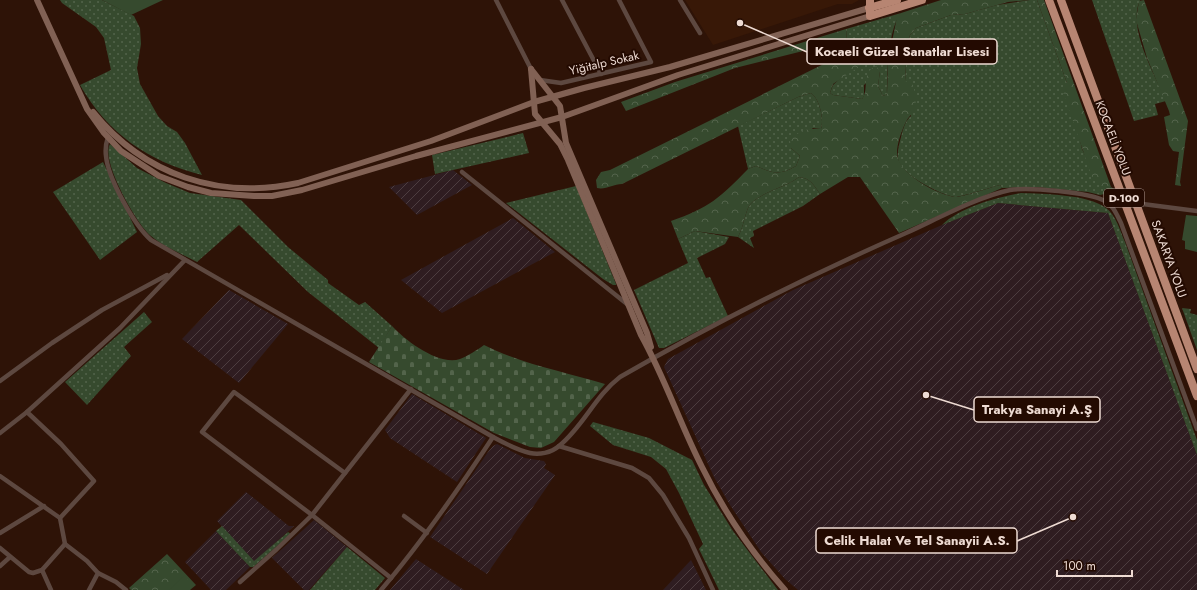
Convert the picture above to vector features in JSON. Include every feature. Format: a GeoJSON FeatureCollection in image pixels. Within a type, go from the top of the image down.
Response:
{"type":"FeatureCollection","features":[{"type":"Feature","properties":{"kind":"highway"},"geometry":{"type":"LineString","coordinates":[[873,7],[896,0]]}},
{"type":"Feature","properties":{"kind":"highway"},"geometry":{"type":"LineString","coordinates":[[873,7],[922,0]]}},
{"type":"Feature","properties":{"kind":"highway","name":"KOCAELİ YOLU"},"geometry":{"type":"LineString","coordinates":[[1049,0],[1197,396]]}},
{"type":"Feature","properties":{"kind":"highway","name":"SAKARYA YOLU"},"geometry":{"type":"LineString","coordinates":[[1062,0],[1197,369]]}},
{"type":"Feature","properties":{"kind":"main road"},"geometry":{"type":"LineString","coordinates":[[37,0],[75,86],[87,109],[108,137],[131,158],[150,171],[169,180],[211,193],[254,196],[276,195],[302,190],[416,156],[562,117],[873,7]]}},
{"type":"Feature","properties":{"kind":"main road"},"geometry":{"type":"LineString","coordinates":[[75,86],[91,109],[111,133],[144,158],[166,170],[193,181],[237,189],[265,188],[298,183],[431,141],[534,102],[554,96],[661,70],[873,7]]}},
{"type":"Feature","properties":{"kind":"main road"},"geometry":{"type":"LineString","coordinates":[[531,69],[554,96],[560,106],[566,142],[647,333],[654,358]]}},
{"type":"Feature","properties":{"kind":"main road"},"geometry":{"type":"LineString","coordinates":[[531,69],[535,114],[564,150],[628,305],[654,358],[691,444],[718,498],[750,547],[785,590]]}},
{"type":"Feature","properties":{"kind":"street"},"geometry":{"type":"LineString","coordinates":[[496,0],[531,69]]}},
{"type":"Feature","properties":{"kind":"street"},"geometry":{"type":"LineString","coordinates":[[562,0],[601,74]]}},
{"type":"Feature","properties":{"kind":"street","name":"Yiğitalp Sokak"},"geometry":{"type":"LineString","coordinates":[[540,80],[561,83],[651,62],[619,0]]}},
{"type":"Feature","properties":{"kind":"street"},"geometry":{"type":"LineString","coordinates":[[680,0],[700,33]]}},
{"type":"Feature","properties":{"kind":"street"},"geometry":{"type":"LineString","coordinates":[[651,62],[661,70]]}},
{"type":"Feature","properties":{"kind":"street"},"geometry":{"type":"LineString","coordinates":[[108,137],[105,149],[108,165],[136,223],[151,240],[493,437],[529,453],[548,452],[559,446],[608,387],[620,377],[796,283],[997,194],[1010,190],[1032,190],[1080,194],[1106,201],[1118,217],[1197,429]]}},
{"type":"Feature","properties":{"kind":"street"},"geometry":{"type":"LineString","coordinates":[[462,172],[628,305]]}},
{"type":"Feature","properties":{"kind":"street"},"geometry":{"type":"LineString","coordinates":[[1135,203],[1197,211]]}},
{"type":"Feature","properties":{"kind":"street"},"geometry":{"type":"LineString","coordinates":[[0,433],[27,412],[120,328],[185,260]]}},
{"type":"Feature","properties":{"kind":"street"},"geometry":{"type":"LineString","coordinates":[[0,381],[102,310],[171,273]]}},
{"type":"Feature","properties":{"kind":"street"},"geometry":{"type":"LineString","coordinates":[[240,582],[278,549],[312,515],[411,389]]}},
{"type":"Feature","properties":{"kind":"street"},"geometry":{"type":"LineString","coordinates":[[345,473],[234,392],[202,432],[312,515],[391,578]]}},
{"type":"Feature","properties":{"kind":"street"},"geometry":{"type":"LineString","coordinates":[[27,412],[61,444],[94,481],[60,518]]}},
{"type":"Feature","properties":{"kind":"street"},"geometry":{"type":"LineString","coordinates":[[381,590],[426,533],[493,437]]}},
{"type":"Feature","properties":{"kind":"street"},"geometry":{"type":"LineString","coordinates":[[559,446],[632,468],[649,478],[663,495],[689,538],[713,590]]}},
{"type":"Feature","properties":{"kind":"street"},"geometry":{"type":"LineString","coordinates":[[0,476],[60,518],[65,544],[87,561],[98,574],[116,582],[126,590]]}},
{"type":"Feature","properties":{"kind":"street"},"geometry":{"type":"LineString","coordinates":[[0,532],[44,506]]}},
{"type":"Feature","properties":{"kind":"street"},"geometry":{"type":"LineString","coordinates":[[404,516],[426,533]]}},
{"type":"Feature","properties":{"kind":"street"},"geometry":{"type":"LineString","coordinates":[[0,548],[29,572],[33,573],[42,570],[65,544]]}},
{"type":"Feature","properties":{"kind":"street"},"geometry":{"type":"LineString","coordinates":[[0,566],[10,557]]}},
{"type":"Feature","properties":{"kind":"street"},"geometry":{"type":"LineString","coordinates":[[42,570],[51,590]]}},
{"type":"Feature","properties":{"kind":"street"},"geometry":{"type":"LineString","coordinates":[[89,590],[98,574]]}},
{"type":"Feature","properties":{"kind":"shaded area"},"geometry":{"type":"Polygon","coordinates":[[[685,0],[859,0],[852,4],[838,4],[713,45],[685,0]]]}},
{"type":"Feature","properties":{"kind":"shaded area"},"geometry":{"type":"Polygon","coordinates":[[[453,170],[472,185],[417,215],[389,187],[453,170]]]}},
{"type":"Feature","properties":{"kind":"shaded area"},"geometry":{"type":"Polygon","coordinates":[[[998,203],[1108,213],[1197,455],[1197,590],[798,590],[785,579],[761,552],[730,505],[714,477],[664,367],[668,359],[793,290],[942,225],[998,203]]]}},
{"type":"Feature","properties":{"kind":"shaded area"},"geometry":{"type":"Polygon","coordinates":[[[513,218],[555,252],[442,313],[401,280],[513,218]]]}},
{"type":"Feature","properties":{"kind":"shaded area"},"geometry":{"type":"Polygon","coordinates":[[[229,290],[288,324],[239,383],[182,339],[229,290]]]}},
{"type":"Feature","properties":{"kind":"shaded area"},"geometry":{"type":"Polygon","coordinates":[[[412,394],[486,438],[457,482],[390,438],[385,430],[412,394]]]}},
{"type":"Feature","properties":{"kind":"shaded area"},"geometry":{"type":"Polygon","coordinates":[[[497,444],[525,458],[544,461],[546,464],[544,468],[555,475],[487,574],[430,537],[488,452],[497,444]]]}},
{"type":"Feature","properties":{"kind":"shaded area"},"geometry":{"type":"Polygon","coordinates":[[[246,492],[289,526],[294,526],[254,562],[217,521],[246,492]]]}},
{"type":"Feature","properties":{"kind":"shaded area"},"geometry":{"type":"Polygon","coordinates":[[[314,520],[347,547],[309,590],[304,590],[272,558],[314,520]]]}},
{"type":"Feature","properties":{"kind":"shaded area"},"geometry":{"type":"Polygon","coordinates":[[[216,531],[250,567],[226,590],[211,590],[185,562],[216,531]]]}},
{"type":"Feature","properties":{"kind":"shaded area"},"geometry":{"type":"Polygon","coordinates":[[[416,559],[464,590],[390,590],[416,559]]]}},
{"type":"Feature","properties":{"kind":"shaded area"},"geometry":{"type":"Polygon","coordinates":[[[691,560],[706,590],[663,590],[691,560]]]}},
{"type":"Feature","properties":{"kind":"green space"},"geometry":{"type":"Polygon","coordinates":[[[60,0],[102,0],[134,16],[140,28],[141,44],[137,68],[140,84],[158,116],[167,126],[177,132],[185,143],[202,175],[164,162],[147,153],[116,131],[103,117],[80,85],[111,70],[104,38],[96,27],[62,3],[60,0]]]}},
{"type":"Feature","properties":{"kind":"green space"},"geometry":{"type":"Polygon","coordinates":[[[102,0],[163,0],[131,15],[102,0]]]}},
{"type":"Feature","properties":{"kind":"green space"},"geometry":{"type":"Polygon","coordinates":[[[941,0],[1030,0],[1008,2],[965,14],[951,15],[916,28],[910,35],[907,47],[905,81],[912,83],[916,105],[900,136],[897,153],[899,161],[904,168],[919,182],[948,195],[959,197],[1000,185],[1002,188],[899,233],[860,177],[848,177],[820,194],[809,180],[799,177],[757,198],[748,208],[738,237],[695,231],[678,239],[671,221],[714,201],[748,169],[756,166],[772,172],[780,172],[796,166],[800,156],[791,148],[790,141],[800,132],[808,129],[821,129],[822,125],[822,115],[819,105],[811,93],[798,97],[622,184],[597,188],[596,180],[601,172],[610,170],[854,49],[863,49],[867,54],[868,61],[833,84],[830,93],[833,95],[862,99],[868,73],[876,66],[880,71],[878,86],[883,96],[887,94],[888,61],[897,17],[901,13],[941,0]]]}},
{"type":"Feature","properties":{"kind":"green space"},"geometry":{"type":"Polygon","coordinates":[[[1037,0],[1067,83],[1082,149],[1087,159],[1109,190],[1111,187],[1114,189],[1109,193],[1100,195],[1088,192],[1036,187],[1002,188],[1000,185],[955,197],[932,189],[908,173],[899,162],[898,156],[903,128],[911,116],[905,81],[907,47],[910,35],[916,28],[951,15],[965,14],[997,5],[1037,0]]]}},
{"type":"Feature","properties":{"kind":"green space"},"geometry":{"type":"Polygon","coordinates":[[[1037,0],[1044,0],[1111,187],[1109,190],[1105,190],[1092,177],[1063,92],[1067,83],[1037,0]]]}},
{"type":"Feature","properties":{"kind":"green space"},"geometry":{"type":"Polygon","coordinates":[[[1092,0],[1140,0],[1137,12],[1137,24],[1140,38],[1144,51],[1166,101],[1155,104],[1158,115],[1134,121],[1092,0]]]}},
{"type":"Feature","properties":{"kind":"green space"},"geometry":{"type":"Polygon","coordinates":[[[1144,0],[1188,121],[1180,182],[1181,186],[1175,185],[1179,152],[1173,151],[1169,145],[1164,117],[1170,115],[1169,111],[1147,58],[1136,20],[1139,1],[1144,0]]]}},
{"type":"Feature","properties":{"kind":"green space"},"geometry":{"type":"Polygon","coordinates":[[[901,13],[893,30],[891,40],[888,64],[887,94],[883,96],[878,86],[880,71],[864,85],[864,96],[862,99],[833,95],[830,93],[833,85],[867,54],[858,39],[847,40],[846,29],[901,13]]]}},
{"type":"Feature","properties":{"kind":"green space"},"geometry":{"type":"Polygon","coordinates":[[[846,29],[847,40],[735,68],[626,111],[621,102],[675,82],[846,29]]]}},
{"type":"Feature","properties":{"kind":"green space"},"geometry":{"type":"Polygon","coordinates":[[[811,93],[819,105],[822,115],[822,125],[821,129],[813,128],[791,148],[800,156],[796,166],[780,172],[772,172],[756,166],[748,169],[738,126],[798,97],[811,93]]]}},
{"type":"Feature","properties":{"kind":"green space"},"geometry":{"type":"Polygon","coordinates":[[[523,133],[529,153],[435,174],[432,155],[523,133]]]}},
{"type":"Feature","properties":{"kind":"green space"},"geometry":{"type":"Polygon","coordinates":[[[110,144],[137,168],[166,183],[190,193],[241,200],[288,247],[328,280],[328,283],[359,305],[365,302],[392,326],[379,348],[308,292],[239,225],[197,262],[156,240],[145,230],[137,219],[122,192],[110,164],[108,152],[110,144]]]}},
{"type":"Feature","properties":{"kind":"green space"},"geometry":{"type":"Polygon","coordinates":[[[103,162],[137,232],[100,260],[53,192],[103,162]]]}},
{"type":"Feature","properties":{"kind":"green space"},"geometry":{"type":"Polygon","coordinates":[[[799,177],[809,180],[820,194],[803,206],[753,231],[754,236],[750,238],[754,248],[738,237],[748,208],[757,198],[799,177]]]}},
{"type":"Feature","properties":{"kind":"green space"},"geometry":{"type":"Polygon","coordinates":[[[576,186],[616,285],[613,285],[603,279],[506,203],[576,186]]]}},
{"type":"Feature","properties":{"kind":"green space"},"geometry":{"type":"Polygon","coordinates":[[[1021,193],[1053,194],[1077,197],[1098,203],[1106,208],[1112,215],[1125,242],[1197,440],[1197,455],[1108,213],[998,203],[942,225],[958,213],[968,208],[990,200],[1021,193]]]}},
{"type":"Feature","properties":{"kind":"green space"},"geometry":{"type":"Polygon","coordinates":[[[1186,215],[1197,216],[1197,252],[1185,249],[1185,241],[1182,240],[1186,215]]]}},
{"type":"Feature","properties":{"kind":"green space"},"geometry":{"type":"Polygon","coordinates":[[[695,231],[729,237],[725,244],[697,258],[706,278],[710,277],[728,316],[664,348],[659,348],[634,290],[688,263],[678,239],[695,231]]]}},
{"type":"Feature","properties":{"kind":"green space"},"geometry":{"type":"Polygon","coordinates":[[[1182,308],[1191,309],[1190,313],[1197,315],[1197,350],[1182,308]]]}},
{"type":"Feature","properties":{"kind":"green space"},"geometry":{"type":"Polygon","coordinates":[[[144,312],[152,322],[124,347],[131,356],[87,405],[65,382],[144,312]]]}},
{"type":"Feature","properties":{"kind":"green space"},"geometry":{"type":"Polygon","coordinates":[[[392,326],[423,351],[442,359],[460,359],[484,345],[528,363],[605,384],[554,442],[541,448],[530,447],[494,433],[369,362],[392,326]]]}},
{"type":"Feature","properties":{"kind":"green space"},"geometry":{"type":"Polygon","coordinates":[[[593,422],[649,438],[692,460],[704,485],[733,531],[778,590],[719,590],[699,549],[703,544],[666,469],[651,457],[613,445],[590,426],[593,422]]]}},
{"type":"Feature","properties":{"kind":"green space"},"geometry":{"type":"Polygon","coordinates":[[[222,526],[254,561],[288,532],[291,534],[253,567],[250,567],[216,531],[222,526]]]}},
{"type":"Feature","properties":{"kind":"green space"},"geometry":{"type":"Polygon","coordinates":[[[347,547],[385,578],[375,590],[310,590],[347,547]]]}},
{"type":"Feature","properties":{"kind":"green space"},"geometry":{"type":"Polygon","coordinates":[[[167,554],[196,585],[190,590],[131,590],[129,588],[167,554]]]}},
{"type":"Feature","properties":{"kind":"green space"},"geometry":{"type":"Polygon","coordinates":[[[184,576],[193,585],[188,590],[169,590],[184,576]]]}},
{"type":"Feature","properties":{"kind":"place","name":"Kocaeli Güzel Sanatlar Lisesi"},"geometry":{"type":"Point","coordinates":[740,23]}},
{"type":"Feature","properties":{"kind":"place","name":"Trakya Sanayi A.Ş"},"geometry":{"type":"Point","coordinates":[926,395]}},
{"type":"Feature","properties":{"kind":"place","name":"Celik Halat Ve Tel Sanayii A.S."},"geometry":{"type":"Point","coordinates":[1073,517]}}]}
